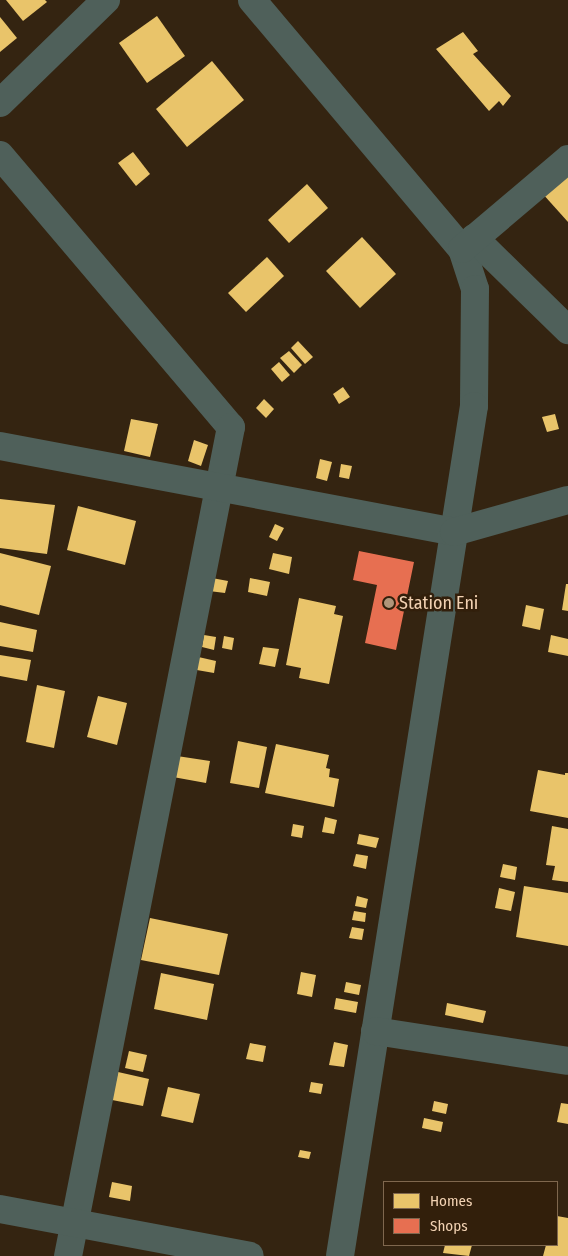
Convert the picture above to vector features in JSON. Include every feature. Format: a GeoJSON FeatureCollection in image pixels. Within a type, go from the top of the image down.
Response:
{"type":"FeatureCollection","features":[{"type":"Feature","properties":{"kind":"street"},"geometry":{"type":"LineString","coordinates":[[0,103],[106,0]]}},
{"type":"Feature","properties":{"kind":"street"},"geometry":{"type":"LineString","coordinates":[[252,0],[468,243],[568,330]]}},
{"type":"Feature","properties":{"kind":"street"},"geometry":{"type":"LineString","coordinates":[[0,155],[231,427],[68,1256]]}},
{"type":"Feature","properties":{"kind":"street"},"geometry":{"type":"LineString","coordinates":[[468,243],[568,159]]}},
{"type":"Feature","properties":{"kind":"street"},"geometry":{"type":"LineString","coordinates":[[340,1256],[474,406],[476,290],[468,243]]}},
{"type":"Feature","properties":{"kind":"street"},"geometry":{"type":"LineString","coordinates":[[0,446],[454,532],[568,500]]}},
{"type":"Feature","properties":{"kind":"street"},"geometry":{"type":"LineString","coordinates":[[375,1031],[568,1061]]}},
{"type":"Feature","properties":{"kind":"street"},"geometry":{"type":"LineString","coordinates":[[0,1209],[250,1256]]}},
{"type":"Feature","properties":{"kind":"building: Homes"},"geometry":{"type":"Polygon","coordinates":[[[6,0],[45,0],[47,2],[23,21],[6,0]]]}},
{"type":"Feature","properties":{"kind":"building: Homes"},"geometry":{"type":"Polygon","coordinates":[[[157,16],[185,56],[147,83],[119,43],[157,16]]]}},
{"type":"Feature","properties":{"kind":"building: Homes"},"geometry":{"type":"Polygon","coordinates":[[[0,17],[17,38],[0,52],[0,17]]]}},
{"type":"Feature","properties":{"kind":"building: Homes"},"geometry":{"type":"Polygon","coordinates":[[[463,32],[478,51],[473,54],[511,96],[503,106],[499,101],[489,111],[436,49],[463,32]]]}},
{"type":"Feature","properties":{"kind":"building: Homes"},"geometry":{"type":"Polygon","coordinates":[[[212,61],[244,100],[187,147],[156,109],[212,61]]]}},
{"type":"Feature","properties":{"kind":"building: Homes"},"geometry":{"type":"Polygon","coordinates":[[[133,152],[150,174],[136,186],[118,163],[133,152]]]}},
{"type":"Feature","properties":{"kind":"building: Homes"},"geometry":{"type":"Polygon","coordinates":[[[568,171],[568,222],[542,193],[568,171]]]}},
{"type":"Feature","properties":{"kind":"building: Homes"},"geometry":{"type":"Polygon","coordinates":[[[307,184],[328,208],[289,243],[268,220],[307,184]]]}},
{"type":"Feature","properties":{"kind":"building: Homes"},"geometry":{"type":"Polygon","coordinates":[[[362,237],[396,274],[360,308],[326,271],[362,237]]]}},
{"type":"Feature","properties":{"kind":"building: Homes"},"geometry":{"type":"Polygon","coordinates":[[[267,257],[284,276],[246,312],[228,293],[267,257]]]}},
{"type":"Feature","properties":{"kind":"building: Homes"},"geometry":{"type":"Polygon","coordinates":[[[298,341],[313,357],[305,364],[291,348],[298,341]]]}},
{"type":"Feature","properties":{"kind":"building: Homes"},"geometry":{"type":"Polygon","coordinates":[[[289,351],[302,365],[294,373],[280,358],[289,351]]]}},
{"type":"Feature","properties":{"kind":"building: Homes"},"geometry":{"type":"Polygon","coordinates":[[[279,362],[290,375],[282,382],[271,369],[279,362]]]}},
{"type":"Feature","properties":{"kind":"building: Homes"},"geometry":{"type":"Polygon","coordinates":[[[343,387],[350,397],[339,404],[333,394],[343,387]]]}},
{"type":"Feature","properties":{"kind":"building: Homes"},"geometry":{"type":"Polygon","coordinates":[[[264,399],[274,409],[266,418],[256,408],[264,399]]]}},
{"type":"Feature","properties":{"kind":"building: Homes"},"geometry":{"type":"Polygon","coordinates":[[[555,414],[559,429],[547,432],[542,417],[555,414]]]}},
{"type":"Feature","properties":{"kind":"building: Homes"},"geometry":{"type":"Polygon","coordinates":[[[131,419],[158,424],[150,457],[124,451],[131,419]]]}},
{"type":"Feature","properties":{"kind":"building: Homes"},"geometry":{"type":"Polygon","coordinates":[[[194,440],[208,445],[201,466],[188,461],[194,440]]]}},
{"type":"Feature","properties":{"kind":"building: Homes"},"geometry":{"type":"Polygon","coordinates":[[[320,459],[332,462],[327,481],[316,478],[320,459]]]}},
{"type":"Feature","properties":{"kind":"building: Homes"},"geometry":{"type":"Polygon","coordinates":[[[341,464],[352,466],[349,479],[339,477],[341,464]]]}},
{"type":"Feature","properties":{"kind":"building: Homes"},"geometry":{"type":"Polygon","coordinates":[[[0,499],[55,505],[47,554],[0,548],[0,499]]]}},
{"type":"Feature","properties":{"kind":"building: Homes"},"geometry":{"type":"Polygon","coordinates":[[[78,506],[136,521],[125,565],[67,550],[78,506]]]}},
{"type":"Feature","properties":{"kind":"building: Homes"},"geometry":{"type":"Polygon","coordinates":[[[275,524],[284,528],[277,541],[269,537],[275,524]]]}},
{"type":"Feature","properties":{"kind":"building: Homes"},"geometry":{"type":"Polygon","coordinates":[[[0,553],[51,566],[39,615],[0,605],[0,553]]]}},
{"type":"Feature","properties":{"kind":"building: Homes"},"geometry":{"type":"Polygon","coordinates":[[[273,553],[292,557],[289,574],[269,569],[273,553]]]}},
{"type":"Feature","properties":{"kind":"building: Homes"},"geometry":{"type":"Polygon","coordinates":[[[212,578],[228,581],[225,593],[209,591],[212,578]]]}},
{"type":"Feature","properties":{"kind":"building: Homes"},"geometry":{"type":"Polygon","coordinates":[[[250,578],[270,582],[267,596],[248,592],[250,578]]]}},
{"type":"Feature","properties":{"kind":"building: Homes"},"geometry":{"type":"Polygon","coordinates":[[[566,584],[568,584],[568,611],[562,610],[566,584]]]}},
{"type":"Feature","properties":{"kind":"building: Homes"},"geometry":{"type":"Polygon","coordinates":[[[299,598],[336,606],[334,614],[343,616],[329,684],[299,678],[301,668],[286,665],[299,598]]]}},
{"type":"Feature","properties":{"kind":"building: Homes"},"geometry":{"type":"Polygon","coordinates":[[[526,605],[544,609],[540,630],[522,626],[526,605]]]}},
{"type":"Feature","properties":{"kind":"building: Homes"},"geometry":{"type":"Polygon","coordinates":[[[0,622],[37,630],[33,652],[0,646],[0,622]]]}},
{"type":"Feature","properties":{"kind":"building: Homes"},"geometry":{"type":"Polygon","coordinates":[[[204,635],[216,637],[214,650],[202,647],[204,635]]]}},
{"type":"Feature","properties":{"kind":"building: Homes"},"geometry":{"type":"Polygon","coordinates":[[[551,635],[568,639],[568,656],[548,652],[551,635]]]}},
{"type":"Feature","properties":{"kind":"building: Homes"},"geometry":{"type":"Polygon","coordinates":[[[224,636],[234,638],[232,650],[222,648],[224,636]]]}},
{"type":"Feature","properties":{"kind":"building: Homes"},"geometry":{"type":"Polygon","coordinates":[[[263,647],[279,649],[275,667],[259,664],[263,647]]]}},
{"type":"Feature","properties":{"kind":"building: Homes"},"geometry":{"type":"Polygon","coordinates":[[[0,655],[31,660],[27,681],[0,676],[0,655]]]}},
{"type":"Feature","properties":{"kind":"building: Homes"},"geometry":{"type":"Polygon","coordinates":[[[194,656],[216,661],[214,673],[191,669],[194,656]]]}},
{"type":"Feature","properties":{"kind":"building: Homes"},"geometry":{"type":"Polygon","coordinates":[[[37,685],[65,691],[54,748],[26,742],[37,685]]]}},
{"type":"Feature","properties":{"kind":"building: Homes"},"geometry":{"type":"Polygon","coordinates":[[[98,696],[127,703],[117,745],[87,737],[98,696]]]}},
{"type":"Feature","properties":{"kind":"building: Homes"},"geometry":{"type":"Polygon","coordinates":[[[238,741],[267,747],[259,788],[230,783],[238,741]]]}},
{"type":"Feature","properties":{"kind":"building: Homes"},"geometry":{"type":"Polygon","coordinates":[[[276,744],[329,755],[326,768],[330,769],[329,777],[339,779],[334,807],[265,793],[276,744]]]}},
{"type":"Feature","properties":{"kind":"building: Homes"},"geometry":{"type":"Polygon","coordinates":[[[177,756],[210,761],[206,783],[173,777],[177,756]]]}},
{"type":"Feature","properties":{"kind":"building: Homes"},"geometry":{"type":"Polygon","coordinates":[[[538,770],[565,775],[565,773],[568,773],[568,818],[530,811],[538,770]]]}},
{"type":"Feature","properties":{"kind":"building: Homes"},"geometry":{"type":"Polygon","coordinates":[[[325,817],[337,820],[334,834],[322,832],[325,817]]]}},
{"type":"Feature","properties":{"kind":"building: Homes"},"geometry":{"type":"Polygon","coordinates":[[[293,824],[304,826],[302,838],[291,836],[293,824]]]}},
{"type":"Feature","properties":{"kind":"building: Homes"},"geometry":{"type":"Polygon","coordinates":[[[552,826],[568,829],[568,882],[552,880],[555,866],[546,865],[552,826]]]}},
{"type":"Feature","properties":{"kind":"building: Homes"},"geometry":{"type":"Polygon","coordinates":[[[359,834],[379,838],[376,848],[357,844],[359,834]]]}},
{"type":"Feature","properties":{"kind":"building: Homes"},"geometry":{"type":"Polygon","coordinates":[[[356,854],[368,856],[366,869],[353,866],[356,854]]]}},
{"type":"Feature","properties":{"kind":"building: Homes"},"geometry":{"type":"Polygon","coordinates":[[[503,864],[517,867],[515,880],[500,877],[503,864]]]}},
{"type":"Feature","properties":{"kind":"building: Homes"},"geometry":{"type":"Polygon","coordinates":[[[524,886],[568,893],[568,946],[516,937],[524,886]]]}},
{"type":"Feature","properties":{"kind":"building: Homes"},"geometry":{"type":"Polygon","coordinates":[[[499,888],[515,892],[511,911],[495,908],[499,888]]]}},
{"type":"Feature","properties":{"kind":"building: Homes"},"geometry":{"type":"Polygon","coordinates":[[[357,896],[368,899],[366,908],[355,906],[357,896]]]}},
{"type":"Feature","properties":{"kind":"building: Homes"},"geometry":{"type":"Polygon","coordinates":[[[354,911],[366,913],[365,922],[352,920],[354,911]]]}},
{"type":"Feature","properties":{"kind":"building: Homes"},"geometry":{"type":"Polygon","coordinates":[[[150,918],[228,934],[219,975],[141,960],[150,918]]]}},
{"type":"Feature","properties":{"kind":"building: Homes"},"geometry":{"type":"Polygon","coordinates":[[[352,927],[364,929],[362,940],[349,938],[352,927]]]}},
{"type":"Feature","properties":{"kind":"building: Homes"},"geometry":{"type":"Polygon","coordinates":[[[301,972],[316,975],[312,997],[297,994],[301,972]]]}},
{"type":"Feature","properties":{"kind":"building: Homes"},"geometry":{"type":"Polygon","coordinates":[[[161,973],[214,984],[207,1020],[154,1009],[161,973]]]}},
{"type":"Feature","properties":{"kind":"building: Homes"},"geometry":{"type":"Polygon","coordinates":[[[346,982],[361,985],[359,995],[344,992],[346,982]]]}},
{"type":"Feature","properties":{"kind":"building: Homes"},"geometry":{"type":"Polygon","coordinates":[[[336,998],[358,1002],[356,1013],[334,1009],[336,998]]]}},
{"type":"Feature","properties":{"kind":"building: Homes"},"geometry":{"type":"Polygon","coordinates":[[[447,1003],[486,1011],[483,1023],[445,1015],[447,1003]]]}},
{"type":"Feature","properties":{"kind":"building: Homes"},"geometry":{"type":"Polygon","coordinates":[[[334,1042],[348,1045],[344,1067],[329,1065],[334,1042]]]}},
{"type":"Feature","properties":{"kind":"building: Homes"},"geometry":{"type":"Polygon","coordinates":[[[250,1043],[266,1046],[263,1062],[246,1059],[250,1043]]]}},
{"type":"Feature","properties":{"kind":"building: Homes"},"geometry":{"type":"Polygon","coordinates":[[[129,1051],[147,1055],[143,1072],[125,1068],[129,1051]]]}},
{"type":"Feature","properties":{"kind":"building: Homes"},"geometry":{"type":"Polygon","coordinates":[[[118,1072],[149,1079],[143,1106],[112,1100],[118,1072]]]}},
{"type":"Feature","properties":{"kind":"building: Homes"},"geometry":{"type":"Polygon","coordinates":[[[311,1082],[323,1084],[321,1094],[309,1092],[311,1082]]]}},
{"type":"Feature","properties":{"kind":"building: Homes"},"geometry":{"type":"Polygon","coordinates":[[[168,1087],[200,1094],[193,1123],[161,1116],[168,1087]]]}},
{"type":"Feature","properties":{"kind":"building: Homes"},"geometry":{"type":"Polygon","coordinates":[[[434,1101],[448,1104],[446,1114],[432,1111],[434,1101]]]}},
{"type":"Feature","properties":{"kind":"building: Homes"},"geometry":{"type":"Polygon","coordinates":[[[561,1103],[568,1104],[568,1124],[557,1122],[561,1103]]]}},
{"type":"Feature","properties":{"kind":"building: Homes"},"geometry":{"type":"Polygon","coordinates":[[[424,1118],[443,1122],[441,1132],[422,1128],[424,1118]]]}},
{"type":"Feature","properties":{"kind":"building: Homes"},"geometry":{"type":"Polygon","coordinates":[[[300,1150],[311,1152],[309,1159],[298,1157],[300,1150]]]}},
{"type":"Feature","properties":{"kind":"building: Homes"},"geometry":{"type":"Polygon","coordinates":[[[112,1182],[132,1186],[130,1201],[109,1197],[112,1182]]]}},
{"type":"Feature","properties":{"kind":"building: Homes"},"geometry":{"type":"Polygon","coordinates":[[[558,1216],[568,1218],[568,1256],[543,1256],[546,1246],[558,1246],[558,1216]]]}},
{"type":"Feature","properties":{"kind":"building: Homes"},"geometry":{"type":"Polygon","coordinates":[[[445,1246],[472,1246],[469,1256],[443,1253],[445,1246]]]}},
{"type":"Feature","properties":{"kind":"building: Shops"},"geometry":{"type":"Polygon","coordinates":[[[359,551],[414,562],[396,650],[365,643],[377,585],[353,580],[359,551]]]}},
{"type":"Feature","properties":{"kind":"place","name":"Station Eni"},"geometry":{"type":"Point","coordinates":[389,603]}}]}
